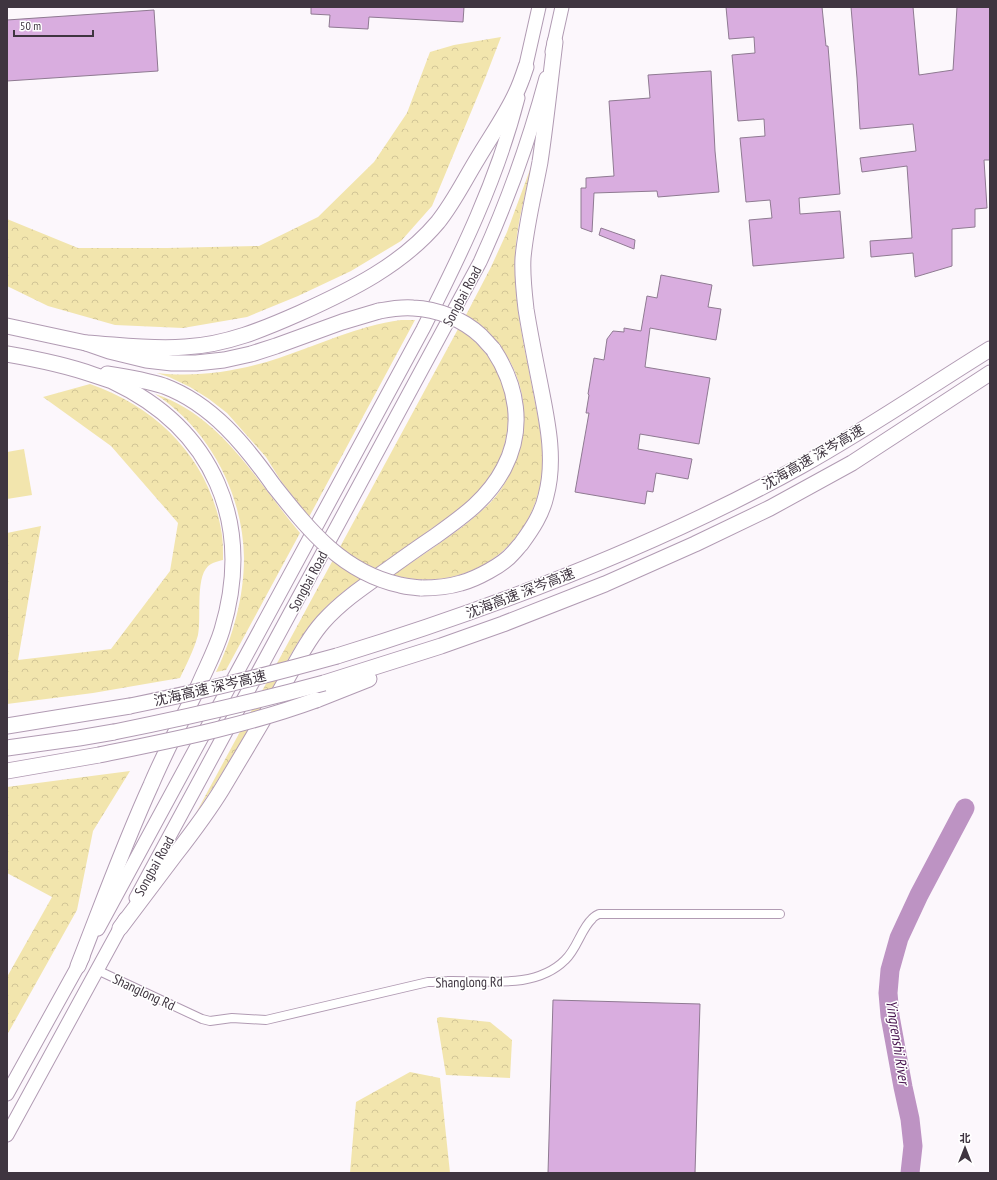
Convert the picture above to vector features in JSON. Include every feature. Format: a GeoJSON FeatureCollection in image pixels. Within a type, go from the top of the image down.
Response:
{"type":"FeatureCollection","features":[{"type":"Feature","properties":{"kind":"highway"},"geometry":{"type":"LineString","coordinates":[[7,354],[80,370],[140,380],[165,387],[185,396],[203,407],[220,421],[251,454],[274,486],[307,527],[343,560],[361,571],[400,585],[422,588],[441,587],[460,583],[478,576],[512,554],[527,536],[538,518],[546,496],[550,473],[548,428],[526,309],[523,259],[529,216],[536,187],[541,154],[555,42]]}},
{"type":"Feature","properties":{"kind":"highway"},"geometry":{"type":"LineString","coordinates":[[86,343],[162,348],[186,347],[216,343],[267,328],[339,294],[377,274],[400,259],[419,242],[438,221],[457,194],[505,114],[517,92],[526,67]]}},
{"type":"Feature","properties":{"kind":"highway"},"geometry":{"type":"LineString","coordinates":[[7,326],[86,343],[108,351],[146,360],[172,363],[224,360],[251,354],[342,322],[379,311],[397,308],[428,310],[458,320],[481,335],[494,349],[501,361],[509,378],[515,400],[516,423],[513,445],[505,466],[495,483],[484,497],[468,512],[350,596],[322,623],[309,641],[214,802],[120,928]]}},
{"type":"Feature","properties":{"kind":"highway","name":"沈海高速 深岑高速"},"geometry":{"type":"LineString","coordinates":[[7,726],[130,706],[250,680],[407,634],[523,593],[622,552],[703,515],[765,484],[839,444],[990,349]]}},
{"type":"Feature","properties":{"kind":"highway"},"geometry":{"type":"LineString","coordinates":[[78,966],[151,784],[212,656],[222,631],[232,584],[233,558],[232,535],[224,501],[204,459],[191,440],[177,424],[157,408],[111,381],[80,370]]}},
{"type":"Feature","properties":{"kind":"highway","name":"沈海高速 深岑高速"},"geometry":{"type":"LineString","coordinates":[[7,748],[114,732],[239,706],[324,683],[442,646],[511,622],[605,584],[695,544],[770,508],[852,463],[990,373]]}},
{"type":"Feature","properties":{"kind":"highway"},"geometry":{"type":"LineString","coordinates":[[7,771],[99,755],[223,729],[316,700],[369,679],[442,646]]}},
{"type":"Feature","properties":{"kind":"highway"},"geometry":{"type":"LineString","coordinates":[[7,722],[33,722]]}},
{"type":"Feature","properties":{"kind":"main road","name":"Songbai Road"},"geometry":{"type":"LineString","coordinates":[[7,1094],[78,966],[445,286],[489,189],[504,146],[526,67],[539,7]]}},
{"type":"Feature","properties":{"kind":"main road","name":"Songbai Road"},"geometry":{"type":"LineString","coordinates":[[7,1135],[193,795],[480,262],[496,227],[521,160],[546,80],[562,7]]}},
{"type":"Feature","properties":{"kind":"street","name":"Shanglong Rd"},"geometry":{"type":"LineString","coordinates":[[96,970],[202,1019],[210,1021],[232,1018],[266,1020],[428,982],[504,982],[528,980],[550,971],[565,960],[576,946],[592,918],[599,914],[780,914]]}},
{"type":"Feature","properties":{"kind":"green space"},"geometry":{"type":"Polygon","coordinates":[[[501,37],[432,206],[401,241],[351,271],[298,296],[247,317],[183,328],[115,325],[48,306],[7,286],[7,219],[78,248],[167,248],[259,246],[318,217],[374,162],[407,113],[430,52],[454,45],[501,37]]]}},
{"type":"Feature","properties":{"kind":"green space"},"geometry":{"type":"Polygon","coordinates":[[[535,156],[520,215],[516,245],[515,275],[517,306],[542,444],[542,472],[537,499],[526,523],[518,535],[499,554],[477,568],[466,573],[442,579],[430,580],[405,578],[393,575],[455,532],[490,503],[505,482],[516,459],[522,438],[524,417],[522,397],[517,378],[509,359],[497,343],[483,328],[466,315],[507,232],[535,156]]]}},
{"type":"Feature","properties":{"kind":"green space"},"geometry":{"type":"Polygon","coordinates":[[[401,320],[415,320],[309,517],[281,481],[266,457],[227,413],[190,387],[157,373],[188,375],[249,367],[369,326],[401,320]]]}},
{"type":"Feature","properties":{"kind":"green space"},"geometry":{"type":"Polygon","coordinates":[[[458,329],[474,341],[488,356],[498,373],[505,392],[508,418],[507,432],[500,458],[494,470],[479,491],[467,502],[346,590],[333,600],[316,618],[298,643],[236,751],[196,813],[458,329]]]}},
{"type":"Feature","properties":{"kind":"green space"},"geometry":{"type":"Polygon","coordinates":[[[90,384],[115,394],[138,407],[159,423],[178,441],[194,461],[216,508],[222,535],[223,560],[211,564],[202,576],[200,586],[198,635],[180,678],[93,693],[7,704],[7,533],[41,526],[18,660],[111,649],[170,571],[178,523],[111,446],[43,397],[90,384]]]}},
{"type":"Feature","properties":{"kind":"green space"},"geometry":{"type":"Polygon","coordinates":[[[155,394],[178,404],[199,417],[219,434],[253,472],[300,533],[226,670],[216,672],[228,645],[240,602],[243,573],[244,558],[242,534],[237,510],[230,487],[207,444],[192,425],[174,408],[155,394]]]}},
{"type":"Feature","properties":{"kind":"green space"},"geometry":{"type":"Polygon","coordinates":[[[24,449],[32,495],[7,499],[7,452],[24,449]]]}},
{"type":"Feature","properties":{"kind":"green space"},"geometry":{"type":"Polygon","coordinates":[[[130,771],[93,831],[77,910],[7,1035],[7,977],[52,897],[7,873],[7,787],[130,771]]]}},
{"type":"Feature","properties":{"kind":"green space"},"geometry":{"type":"Polygon","coordinates":[[[440,1017],[490,1022],[512,1040],[510,1078],[446,1075],[437,1020],[437,1018],[440,1017]]]}},
{"type":"Feature","properties":{"kind":"green space"},"geometry":{"type":"Polygon","coordinates":[[[410,1072],[440,1078],[450,1173],[350,1173],[356,1102],[410,1072]]]}},
{"type":"Feature","properties":{"kind":"building"},"geometry":{"type":"Polygon","coordinates":[[[311,7],[464,7],[463,22],[369,17],[368,29],[329,27],[330,15],[311,14],[311,7]]]}},
{"type":"Feature","properties":{"kind":"building"},"geometry":{"type":"Polygon","coordinates":[[[726,7],[822,7],[826,46],[828,46],[840,194],[799,198],[800,214],[840,211],[844,258],[753,266],[749,220],[772,218],[770,200],[746,202],[740,138],[765,136],[764,119],[738,121],[732,55],[755,53],[754,37],[729,39],[726,7]]]}},
{"type":"Feature","properties":{"kind":"building"},"geometry":{"type":"Polygon","coordinates":[[[851,7],[913,7],[919,75],[953,70],[957,7],[990,7],[990,160],[984,160],[987,208],[975,209],[975,227],[952,229],[952,266],[915,277],[913,253],[871,257],[870,241],[912,238],[907,166],[862,172],[860,158],[916,151],[913,124],[860,129],[851,7]]]}},
{"type":"Feature","properties":{"kind":"building"},"geometry":{"type":"Polygon","coordinates":[[[154,10],[158,71],[7,81],[7,20],[154,10]]]}},
{"type":"Feature","properties":{"kind":"building"},"geometry":{"type":"Polygon","coordinates":[[[711,71],[715,151],[719,192],[658,197],[657,191],[594,193],[592,232],[581,228],[581,188],[586,188],[586,178],[614,176],[609,101],[650,98],[648,75],[711,71]]]}},
{"type":"Feature","properties":{"kind":"building"},"geometry":{"type":"Polygon","coordinates":[[[601,228],[635,240],[634,249],[599,235],[601,228]]]}},
{"type":"Feature","properties":{"kind":"building"},"geometry":{"type":"Polygon","coordinates":[[[661,275],[712,285],[708,307],[721,309],[716,340],[650,328],[645,367],[710,378],[699,444],[640,434],[638,449],[692,459],[688,479],[656,473],[653,492],[647,491],[645,504],[575,492],[589,413],[586,413],[594,358],[604,360],[607,339],[613,331],[624,332],[624,328],[641,331],[647,296],[657,298],[661,275]]]}},
{"type":"Feature","properties":{"kind":"building"},"geometry":{"type":"Polygon","coordinates":[[[553,1000],[700,1004],[695,1173],[548,1173],[553,1000]]]}},
{"type":"Feature","properties":{"kind":"waterway","name":"Yingrenshi River"},"geometry":{"type":"LineString","coordinates":[[910,1173],[913,1146],[910,1119],[890,1016],[888,993],[890,970],[899,938],[919,895],[965,808]]}}]}
